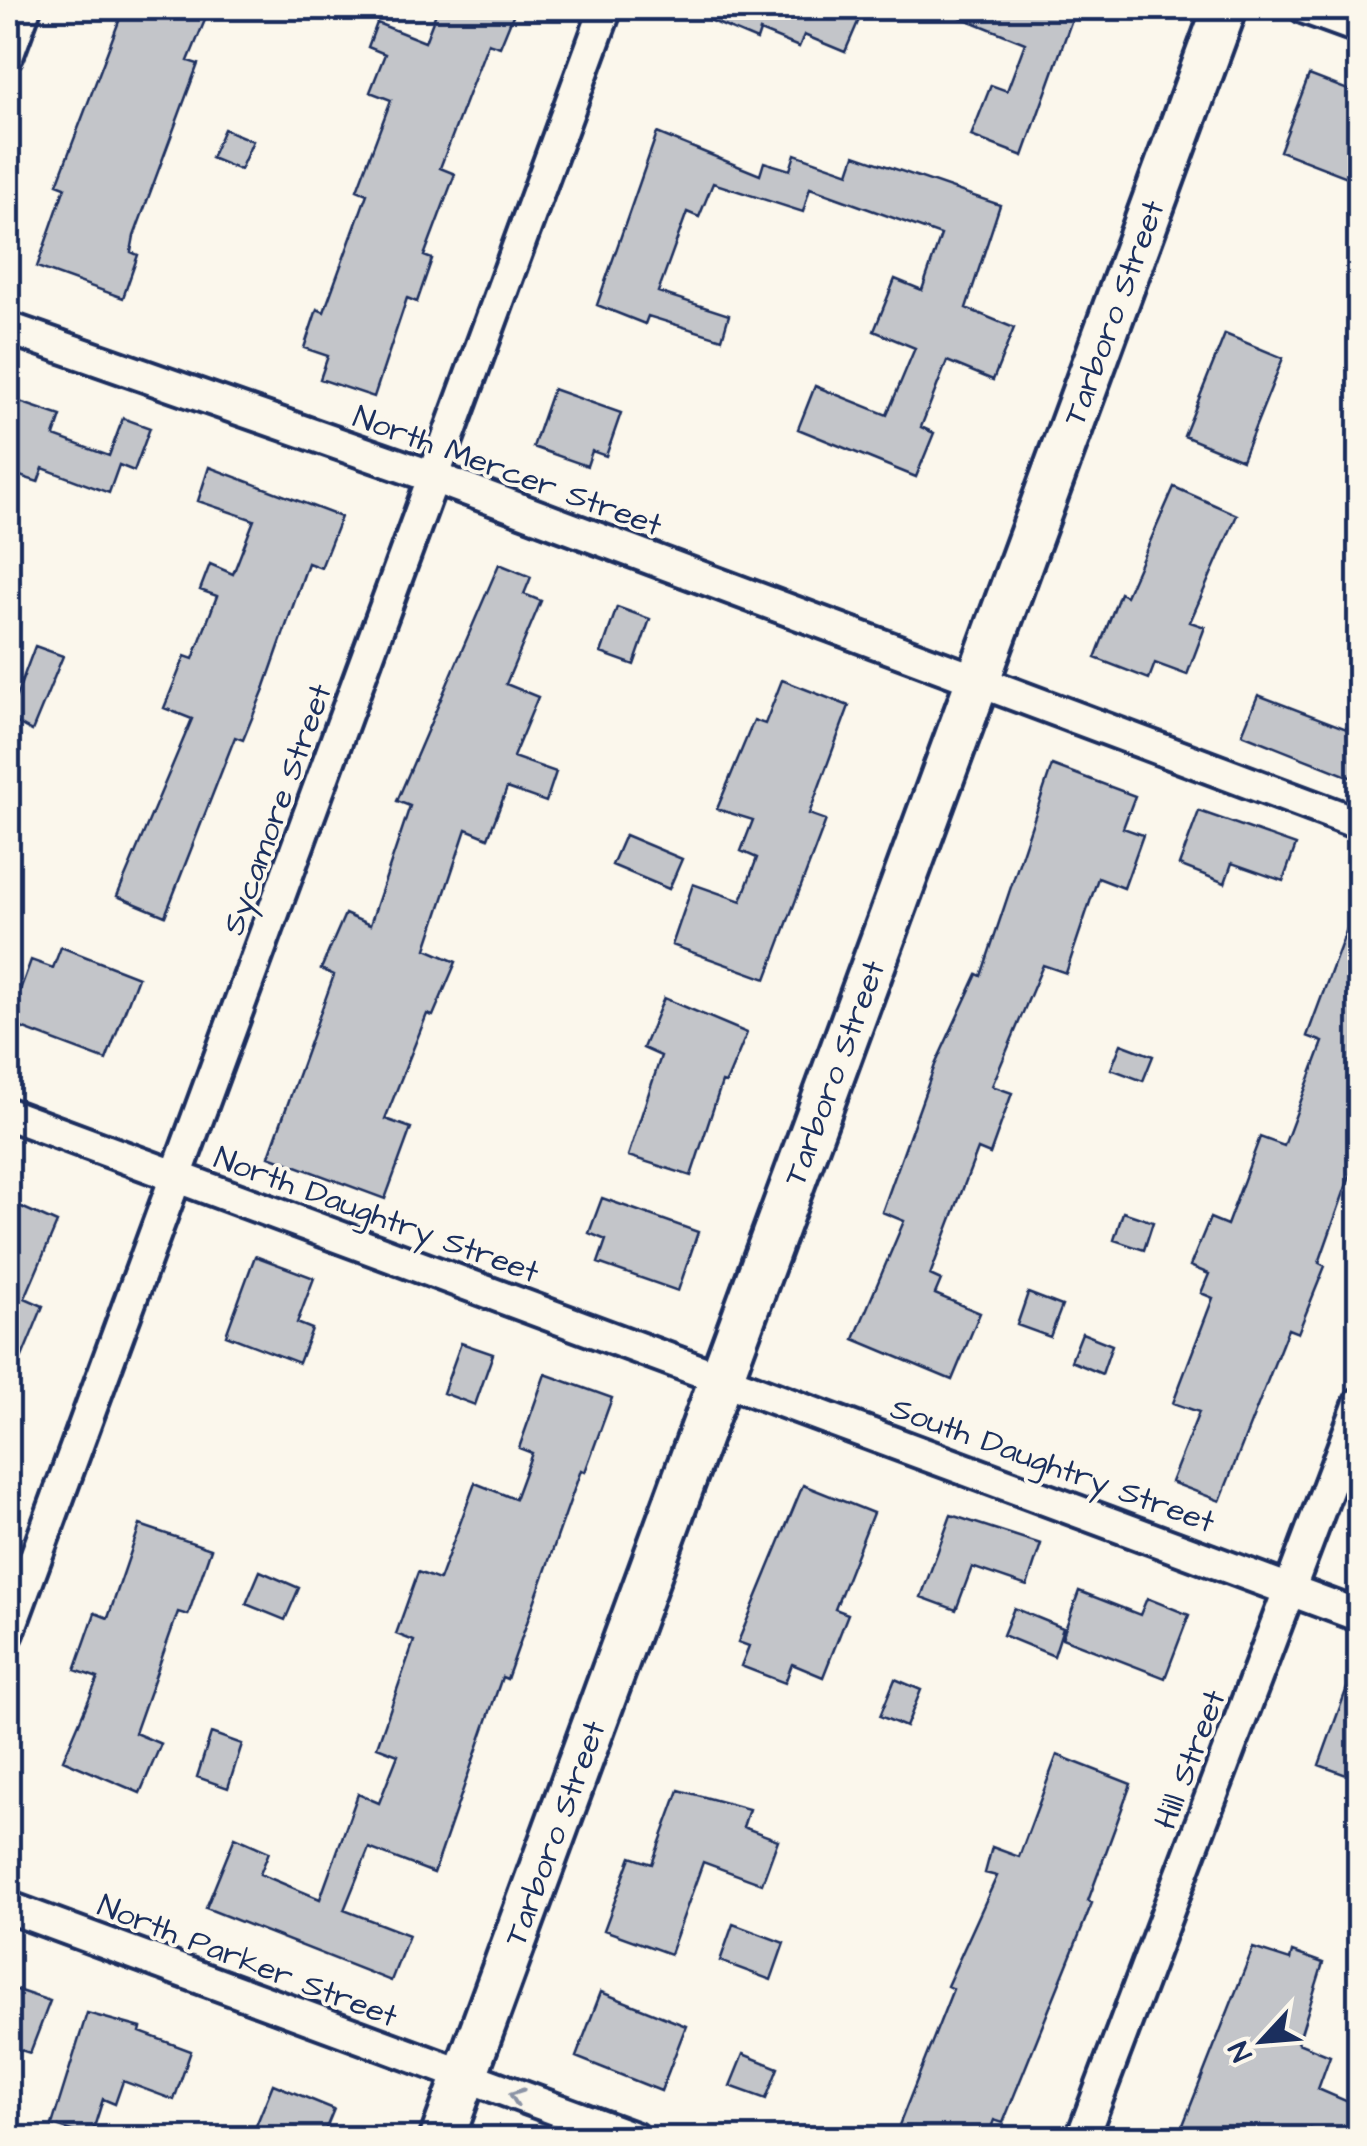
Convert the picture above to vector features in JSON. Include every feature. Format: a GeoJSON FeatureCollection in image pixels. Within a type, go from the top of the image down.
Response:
{"type":"FeatureCollection","features":[{"type":"Feature","properties":{"kind":"street"},"geometry":{"type":"LineString","coordinates":[[8,54],[24,8]]}},
{"type":"Feature","properties":{"kind":"street","name":"Sycamore Street"},"geometry":{"type":"LineString","coordinates":[[8,1633],[606,8]]}},
{"type":"Feature","properties":{"kind":"street","name":"Tarboro Street"},"geometry":{"type":"LineString","coordinates":[[442,2138],[1226,8]]}},
{"type":"Feature","properties":{"kind":"street"},"geometry":{"type":"LineString","coordinates":[[1305,8],[1360,28]]}},
{"type":"Feature","properties":{"kind":"street","name":"North Mercer Street"},"geometry":{"type":"LineString","coordinates":[[8,328],[436,478],[980,685],[1360,824]]}},
{"type":"Feature","properties":{"kind":"street","name":"North Daughtry Street"},"geometry":{"type":"LineString","coordinates":[[8,1114],[722,1378]]}},
{"type":"Feature","properties":{"kind":"street","name":"South Daughtry Street"},"geometry":{"type":"LineString","coordinates":[[722,1378],[1360,1616]]}},
{"type":"Feature","properties":{"kind":"street","name":"Hill Street"},"geometry":{"type":"LineString","coordinates":[[1082,2138],[1360,1403]]}},
{"type":"Feature","properties":{"kind":"street","name":"North Parker Street"},"geometry":{"type":"LineString","coordinates":[[8,1907],[634,2138]]}},
{"type":"Feature","properties":{"kind":"building"},"geometry":{"type":"Polygon","coordinates":[[[124,8],[210,8],[188,61],[198,64],[134,236],[131,252],[138,255],[123,298],[37,267],[65,187],[57,184],[124,8]]]}},
{"type":"Feature","properties":{"kind":"building"},"geometry":{"type":"Polygon","coordinates":[[[438,8],[516,8],[500,47],[488,43],[440,168],[455,174],[424,256],[432,259],[417,302],[407,298],[374,397],[320,379],[328,356],[304,348],[317,309],[324,312],[367,194],[357,190],[391,100],[370,92],[385,54],[368,47],[377,23],[425,42],[438,8]]]}},
{"type":"Feature","properties":{"kind":"building"},"geometry":{"type":"Polygon","coordinates":[[[681,8],[864,8],[845,52],[804,35],[799,47],[760,31],[757,40],[681,8]]]}},
{"type":"Feature","properties":{"kind":"building"},"geometry":{"type":"Polygon","coordinates":[[[938,8],[1076,8],[1023,156],[971,136],[991,85],[1007,91],[1025,43],[938,8]]]}},
{"type":"Feature","properties":{"kind":"building"},"geometry":{"type":"Polygon","coordinates":[[[1309,75],[1356,93],[1360,182],[1280,151],[1309,75]]]}},
{"type":"Feature","properties":{"kind":"building"},"geometry":{"type":"Polygon","coordinates":[[[224,129],[253,141],[240,170],[211,158],[224,129]]]}},
{"type":"Feature","properties":{"kind":"building"},"geometry":{"type":"Polygon","coordinates":[[[657,133],[760,175],[764,162],[790,170],[795,154],[849,173],[855,155],[1000,205],[966,308],[1014,328],[993,380],[947,361],[921,427],[934,433],[916,477],[798,429],[815,386],[887,415],[915,348],[874,331],[895,279],[922,290],[941,235],[810,188],[803,212],[713,183],[699,217],[687,212],[658,292],[729,315],[722,339],[648,316],[645,324],[597,305],[657,133]]]}},
{"type":"Feature","properties":{"kind":"building"},"geometry":{"type":"Polygon","coordinates":[[[1225,334],[1283,358],[1242,460],[1184,436],[1225,334]]]}},
{"type":"Feature","properties":{"kind":"building"},"geometry":{"type":"Polygon","coordinates":[[[553,389],[621,413],[606,456],[592,451],[587,466],[533,447],[553,389]]]}},
{"type":"Feature","properties":{"kind":"building"},"geometry":{"type":"Polygon","coordinates":[[[8,398],[61,416],[54,436],[109,456],[123,418],[150,428],[134,471],[119,465],[109,493],[43,468],[38,482],[8,472],[8,398]]]}},
{"type":"Feature","properties":{"kind":"building"},"geometry":{"type":"Polygon","coordinates":[[[209,467],[341,517],[321,568],[308,563],[264,689],[243,740],[235,737],[165,916],[117,896],[192,719],[164,708],[185,656],[193,659],[217,596],[200,590],[210,564],[233,574],[254,520],[198,501],[209,467]]]}},
{"type":"Feature","properties":{"kind":"building"},"geometry":{"type":"Polygon","coordinates":[[[1174,487],[1237,515],[1190,622],[1205,627],[1187,675],[1155,663],[1149,679],[1095,658],[1120,593],[1126,596],[1174,487]]]}},
{"type":"Feature","properties":{"kind":"building"},"geometry":{"type":"Polygon","coordinates":[[[499,564],[531,577],[524,594],[541,601],[506,684],[538,697],[513,757],[556,772],[546,802],[507,788],[488,838],[466,829],[426,949],[456,962],[433,1016],[427,1014],[385,1119],[411,1128],[385,1199],[269,1156],[334,975],[321,969],[345,914],[370,925],[410,806],[397,801],[499,564]]]}},
{"type":"Feature","properties":{"kind":"building"},"geometry":{"type":"Polygon","coordinates":[[[617,607],[650,619],[634,665],[601,653],[617,607]]]}},
{"type":"Feature","properties":{"kind":"building"},"geometry":{"type":"Polygon","coordinates":[[[35,646],[63,656],[32,731],[8,718],[35,646]]]}},
{"type":"Feature","properties":{"kind":"building"},"geometry":{"type":"Polygon","coordinates":[[[782,680],[849,706],[809,814],[826,820],[766,979],[672,945],[693,884],[741,901],[757,858],[741,851],[753,820],[717,809],[754,720],[765,724],[782,680]]]}},
{"type":"Feature","properties":{"kind":"building"},"geometry":{"type":"Polygon","coordinates":[[[1258,695],[1360,734],[1360,781],[1242,734],[1258,695]]]}},
{"type":"Feature","properties":{"kind":"building"},"geometry":{"type":"Polygon","coordinates":[[[1052,765],[1135,796],[1123,828],[1143,835],[1124,888],[1098,878],[1066,973],[1043,965],[992,1086],[1012,1093],[990,1154],[978,1149],[930,1275],[941,1280],[935,1294],[980,1313],[952,1380],[854,1339],[904,1221],[882,1212],[935,1065],[977,974],[981,976],[1052,765]]]}},
{"type":"Feature","properties":{"kind":"building"},"geometry":{"type":"Polygon","coordinates":[[[1199,811],[1296,845],[1283,881],[1232,863],[1225,883],[1179,865],[1199,811]]]}},
{"type":"Feature","properties":{"kind":"building"},"geometry":{"type":"Polygon","coordinates":[[[625,835],[682,859],[669,889],[612,865],[625,835]]]}},
{"type":"Feature","properties":{"kind":"building"},"geometry":{"type":"Polygon","coordinates":[[[1357,902],[1360,1147],[1319,1263],[1325,1266],[1298,1333],[1288,1329],[1220,1501],[1171,1482],[1199,1412],[1173,1403],[1213,1298],[1201,1293],[1209,1274],[1190,1266],[1210,1218],[1227,1225],[1260,1137],[1284,1146],[1323,1042],[1307,1036],[1357,902]]]}},
{"type":"Feature","properties":{"kind":"building"},"geometry":{"type":"Polygon","coordinates":[[[61,947],[138,977],[106,1060],[8,1023],[31,960],[53,968],[61,947]]]}},
{"type":"Feature","properties":{"kind":"building"},"geometry":{"type":"Polygon","coordinates":[[[664,998],[747,1033],[726,1083],[722,1082],[691,1176],[628,1156],[661,1056],[643,1048],[664,998]]]}},
{"type":"Feature","properties":{"kind":"building"},"geometry":{"type":"Polygon","coordinates":[[[1121,1044],[1153,1056],[1143,1081],[1111,1069],[1121,1044]]]}},
{"type":"Feature","properties":{"kind":"building"},"geometry":{"type":"Polygon","coordinates":[[[602,1198],[698,1232],[678,1291],[598,1263],[606,1240],[589,1233],[602,1198]]]}},
{"type":"Feature","properties":{"kind":"building"},"geometry":{"type":"Polygon","coordinates":[[[8,1201],[57,1223],[25,1298],[43,1306],[8,1391],[8,1201]]]}},
{"type":"Feature","properties":{"kind":"building"},"geometry":{"type":"Polygon","coordinates":[[[1123,1212],[1153,1222],[1144,1250],[1114,1240],[1123,1212]]]}},
{"type":"Feature","properties":{"kind":"building"},"geometry":{"type":"Polygon","coordinates":[[[255,1256],[314,1278],[297,1323],[312,1329],[299,1363],[226,1335],[255,1256]]]}},
{"type":"Feature","properties":{"kind":"building"},"geometry":{"type":"Polygon","coordinates":[[[1028,1293],[1062,1306],[1050,1337],[1017,1325],[1028,1293]]]}},
{"type":"Feature","properties":{"kind":"building"},"geometry":{"type":"Polygon","coordinates":[[[1082,1333],[1112,1345],[1102,1374],[1071,1361],[1082,1333]]]}},
{"type":"Feature","properties":{"kind":"building"},"geometry":{"type":"Polygon","coordinates":[[[461,1343],[493,1354],[475,1405],[443,1393],[461,1343]]]}},
{"type":"Feature","properties":{"kind":"building"},"geometry":{"type":"Polygon","coordinates":[[[545,1374],[612,1398],[585,1472],[581,1470],[507,1679],[502,1677],[434,1873],[369,1848],[344,1910],[409,1935],[391,1981],[206,1908],[235,1837],[269,1852],[260,1874],[320,1899],[358,1794],[379,1803],[398,1755],[377,1747],[414,1641],[396,1634],[418,1572],[439,1580],[475,1483],[515,1499],[532,1453],[519,1448],[545,1374]]]}},
{"type":"Feature","properties":{"kind":"building"},"geometry":{"type":"Polygon","coordinates":[[[803,1485],[873,1513],[835,1609],[848,1614],[823,1677],[792,1664],[785,1683],[741,1666],[749,1646],[738,1642],[803,1485]]]}},
{"type":"Feature","properties":{"kind":"building"},"geometry":{"type":"Polygon","coordinates":[[[951,1515],[1041,1544],[1027,1586],[972,1567],[956,1610],[921,1597],[951,1515]]]}},
{"type":"Feature","properties":{"kind":"building"},"geometry":{"type":"Polygon","coordinates":[[[140,1525],[211,1549],[188,1615],[178,1612],[135,1733],[161,1744],[140,1793],[63,1760],[98,1678],[75,1670],[95,1613],[108,1618],[140,1525]]]}},
{"type":"Feature","properties":{"kind":"building"},"geometry":{"type":"Polygon","coordinates":[[[260,1571],[299,1588],[285,1620],[246,1604],[260,1571]]]}},
{"type":"Feature","properties":{"kind":"building"},"geometry":{"type":"Polygon","coordinates":[[[1079,1591],[1140,1615],[1147,1598],[1189,1615],[1165,1678],[1062,1638],[1079,1591]]]}},
{"type":"Feature","properties":{"kind":"building"},"geometry":{"type":"Polygon","coordinates":[[[1014,1608],[1063,1628],[1054,1656],[1003,1635],[1014,1608]]]}},
{"type":"Feature","properties":{"kind":"building"},"geometry":{"type":"Polygon","coordinates":[[[1356,1663],[1360,1663],[1360,1780],[1319,1765],[1356,1663]]]}},
{"type":"Feature","properties":{"kind":"building"},"geometry":{"type":"Polygon","coordinates":[[[895,1679],[921,1690],[906,1727],[880,1716],[895,1679]]]}},
{"type":"Feature","properties":{"kind":"building"},"geometry":{"type":"Polygon","coordinates":[[[211,1733],[242,1744],[228,1788],[197,1777],[211,1733]]]}},
{"type":"Feature","properties":{"kind":"building"},"geometry":{"type":"Polygon","coordinates":[[[1057,1755],[1131,1784],[1088,1901],[1092,1903],[1003,2123],[994,2120],[987,2138],[894,2138],[953,1989],[947,1986],[997,1876],[985,1873],[992,1847],[1019,1857],[1057,1755]]]}},
{"type":"Feature","properties":{"kind":"building"},"geometry":{"type":"Polygon","coordinates":[[[679,1790],[749,1809],[743,1827],[778,1840],[762,1884],[703,1862],[670,1954],[604,1930],[631,1857],[652,1864],[679,1790]]]}},
{"type":"Feature","properties":{"kind":"building"},"geometry":{"type":"Polygon","coordinates":[[[733,1924],[784,1943],[771,1980],[720,1961],[733,1924]]]}},
{"type":"Feature","properties":{"kind":"building"},"geometry":{"type":"Polygon","coordinates":[[[1253,1948],[1290,1960],[1292,1952],[1323,1963],[1298,2043],[1330,2056],[1318,2089],[1360,2107],[1360,2138],[1335,2138],[1309,2128],[1305,2138],[1204,2138],[1181,2130],[1253,1948]]]}},
{"type":"Feature","properties":{"kind":"building"},"geometry":{"type":"Polygon","coordinates":[[[8,1987],[50,2001],[30,2053],[8,2046],[8,1987]]]}},
{"type":"Feature","properties":{"kind":"building"},"geometry":{"type":"Polygon","coordinates":[[[601,1992],[686,2026],[661,2091],[576,2057],[601,1992]]]}},
{"type":"Feature","properties":{"kind":"building"},"geometry":{"type":"Polygon","coordinates":[[[87,2013],[141,2028],[140,2032],[191,2051],[174,2100],[123,2081],[115,2104],[103,2099],[91,2137],[52,2125],[87,2013]]]}},
{"type":"Feature","properties":{"kind":"building"},"geometry":{"type":"Polygon","coordinates":[[[743,2054],[778,2068],[766,2099],[730,2086],[743,2054]]]}},
{"type":"Feature","properties":{"kind":"building"},"geometry":{"type":"Polygon","coordinates":[[[273,2084],[334,2109],[322,2138],[251,2138],[273,2084]]]}}]}
